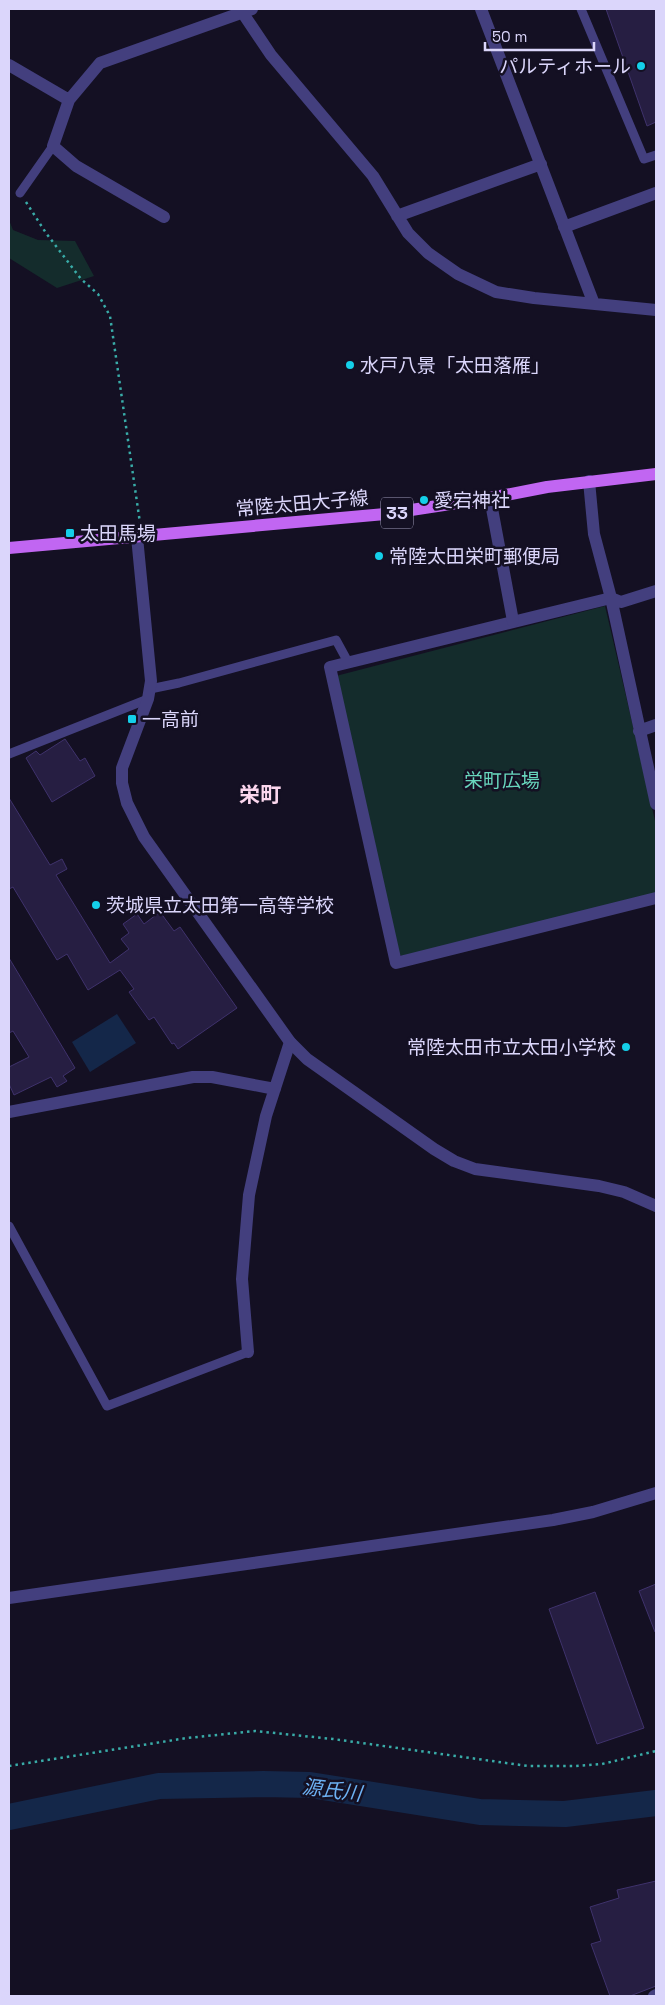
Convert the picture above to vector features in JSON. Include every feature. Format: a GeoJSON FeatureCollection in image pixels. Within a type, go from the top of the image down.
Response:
{"type":"FeatureCollection","features":[{"type":"Feature","properties":{"kind":"main road","name":"常陸太田大子線"},"geometry":{"type":"LineString","coordinates":[[9,545],[139,537],[385,514],[547,487],[656,474]]}},
{"type":"Feature","properties":{"kind":"street"},"geometry":{"type":"LineString","coordinates":[[481,9],[594,304]]}},
{"type":"Feature","properties":{"kind":"street"},"geometry":{"type":"LineString","coordinates":[[164,217],[76,166],[54,146],[69,100],[100,64],[244,10],[271,55],[373,176],[408,233],[428,253],[458,274],[496,292],[656,310]]}},
{"type":"Feature","properties":{"kind":"street"},"geometry":{"type":"LineString","coordinates":[[9,65],[69,100]]}},
{"type":"Feature","properties":{"kind":"street"},"geometry":{"type":"LineString","coordinates":[[397,216],[540,164]]}},
{"type":"Feature","properties":{"kind":"street"},"geometry":{"type":"LineString","coordinates":[[564,227],[656,193]]}},
{"type":"Feature","properties":{"kind":"street"},"geometry":{"type":"LineString","coordinates":[[589,481],[594,534],[611,598],[656,804]]}},
{"type":"Feature","properties":{"kind":"street"},"geometry":{"type":"LineString","coordinates":[[490,498],[513,621]]}},
{"type":"Feature","properties":{"kind":"street"},"geometry":{"type":"LineString","coordinates":[[139,537],[151,681],[149,694],[122,768],[122,783],[127,803],[144,837],[290,1042],[307,1059],[434,1149],[454,1161],[475,1169],[599,1186],[624,1192],[656,1206]]}},
{"type":"Feature","properties":{"kind":"street"},"geometry":{"type":"LineString","coordinates":[[656,591],[621,602],[611,598],[330,667],[396,963],[656,898]]}},
{"type":"Feature","properties":{"kind":"street"},"geometry":{"type":"LineString","coordinates":[[640,731],[656,724]]}},
{"type":"Feature","properties":{"kind":"street"},"geometry":{"type":"LineString","coordinates":[[248,1352],[242,1279],[249,1195],[266,1116],[290,1042]]}},
{"type":"Feature","properties":{"kind":"street"},"geometry":{"type":"LineString","coordinates":[[9,1112],[193,1077],[212,1077],[275,1089]]}},
{"type":"Feature","properties":{"kind":"street"},"geometry":{"type":"LineString","coordinates":[[9,1598],[553,1520],[593,1512],[656,1493]]}},
{"type":"Feature","properties":{"kind":"lane"},"geometry":{"type":"LineString","coordinates":[[581,9],[644,159],[656,154]]}},
{"type":"Feature","properties":{"kind":"lane"},"geometry":{"type":"LineString","coordinates":[[20,193],[54,146]]}},
{"type":"Feature","properties":{"kind":"lane"},"geometry":{"type":"LineString","coordinates":[[9,754],[179,683],[336,640],[348,662]]}},
{"type":"Feature","properties":{"kind":"lane"},"geometry":{"type":"LineString","coordinates":[[9,1226],[107,1406],[248,1352]]}},
{"type":"Feature","properties":{"kind":"path"},"geometry":{"type":"LineString","coordinates":[[20,193],[46,233],[81,279],[98,294],[110,316],[139,537]]}},
{"type":"Feature","properties":{"kind":"path"},"geometry":{"type":"LineString","coordinates":[[9,1766],[187,1738],[255,1731],[333,1739],[528,1766],[602,1764],[656,1751]]}},
{"type":"Feature","properties":{"kind":"green space"},"geometry":{"type":"Polygon","coordinates":[[[9,220],[13,230],[38,240],[75,241],[94,276],[57,288],[9,258],[9,220]]]}},
{"type":"Feature","properties":{"kind":"green space","name":"栄町広場"},"geometry":{"type":"Polygon","coordinates":[[[605,606],[656,825],[656,894],[403,957],[398,953],[336,676],[605,606]]]}},
{"type":"Feature","properties":{"kind":"water"},"geometry":{"type":"Polygon","coordinates":[[[117,1014],[136,1043],[90,1072],[72,1042],[117,1014]]]}},
{"type":"Feature","properties":{"kind":"building","name":"パルティホール"},"geometry":{"type":"Polygon","coordinates":[[[606,9],[656,9],[656,122],[647,126],[606,9]]]}},
{"type":"Feature","properties":{"kind":"building"},"geometry":{"type":"Polygon","coordinates":[[[65,739],[80,761],[85,758],[95,776],[52,802],[26,758],[36,751],[40,755],[65,739]]]}},
{"type":"Feature","properties":{"kind":"building"},"geometry":{"type":"Polygon","coordinates":[[[9,798],[50,865],[62,859],[67,869],[56,875],[110,963],[129,949],[121,939],[129,933],[123,924],[137,914],[144,924],[160,912],[174,931],[180,927],[237,1008],[178,1049],[174,1043],[172,1044],[154,1017],[149,1020],[129,992],[134,989],[120,970],[88,990],[67,954],[57,960],[13,887],[9,889],[9,798]]]}},
{"type":"Feature","properties":{"kind":"building"},"geometry":{"type":"Polygon","coordinates":[[[9,958],[75,1068],[63,1076],[67,1081],[57,1087],[51,1077],[14,1095],[9,1084],[9,1067],[29,1057],[13,1031],[9,1033],[9,958]]]}},
{"type":"Feature","properties":{"kind":"building"},"geometry":{"type":"Polygon","coordinates":[[[656,1584],[656,1632],[655,1632],[639,1591],[656,1584]]]}},
{"type":"Feature","properties":{"kind":"building"},"geometry":{"type":"Polygon","coordinates":[[[595,1592],[644,1728],[597,1744],[549,1609],[595,1592]]]}},
{"type":"Feature","properties":{"kind":"building"},"geometry":{"type":"Polygon","coordinates":[[[656,1881],[656,1986],[630,1996],[610,1996],[591,1944],[601,1941],[590,1907],[619,1898],[617,1890],[656,1881]]]}},
{"type":"Feature","properties":{"kind":"waterway","name":"源氏川"},"geometry":{"type":"LineString","coordinates":[[9,1817],[159,1786],[310,1785],[480,1812],[565,1814],[656,1803]]}},
{"type":"Feature","properties":{"kind":"place","name":"パルティホール"},"geometry":{"type":"Point","coordinates":[641,66]}},
{"type":"Feature","properties":{"kind":"place","name":"水戸八景「太田落雁」"},"geometry":{"type":"Point","coordinates":[350,365]}},
{"type":"Feature","properties":{"kind":"place","name":"愛宕神社"},"geometry":{"type":"Point","coordinates":[424,500]}},
{"type":"Feature","properties":{"kind":"place","name":"太田馬場"},"geometry":{"type":"Point","coordinates":[70,533]}},
{"type":"Feature","properties":{"kind":"place","name":"常陸太田栄町郵便局"},"geometry":{"type":"Point","coordinates":[379,556]}},
{"type":"Feature","properties":{"kind":"place","name":"一高前"},"geometry":{"type":"Point","coordinates":[132,719]}},
{"type":"Feature","properties":{"kind":"place","name":"茨城県立太田第一高等学校"},"geometry":{"type":"Point","coordinates":[96,905]}},
{"type":"Feature","properties":{"kind":"place","name":"常陸太田市立太田小学校"},"geometry":{"type":"Point","coordinates":[626,1047]}},
{"type":"Feature","properties":{"kind":"district","name":"栄町"},"geometry":{"type":"Point","coordinates":[260,795]}}]}
